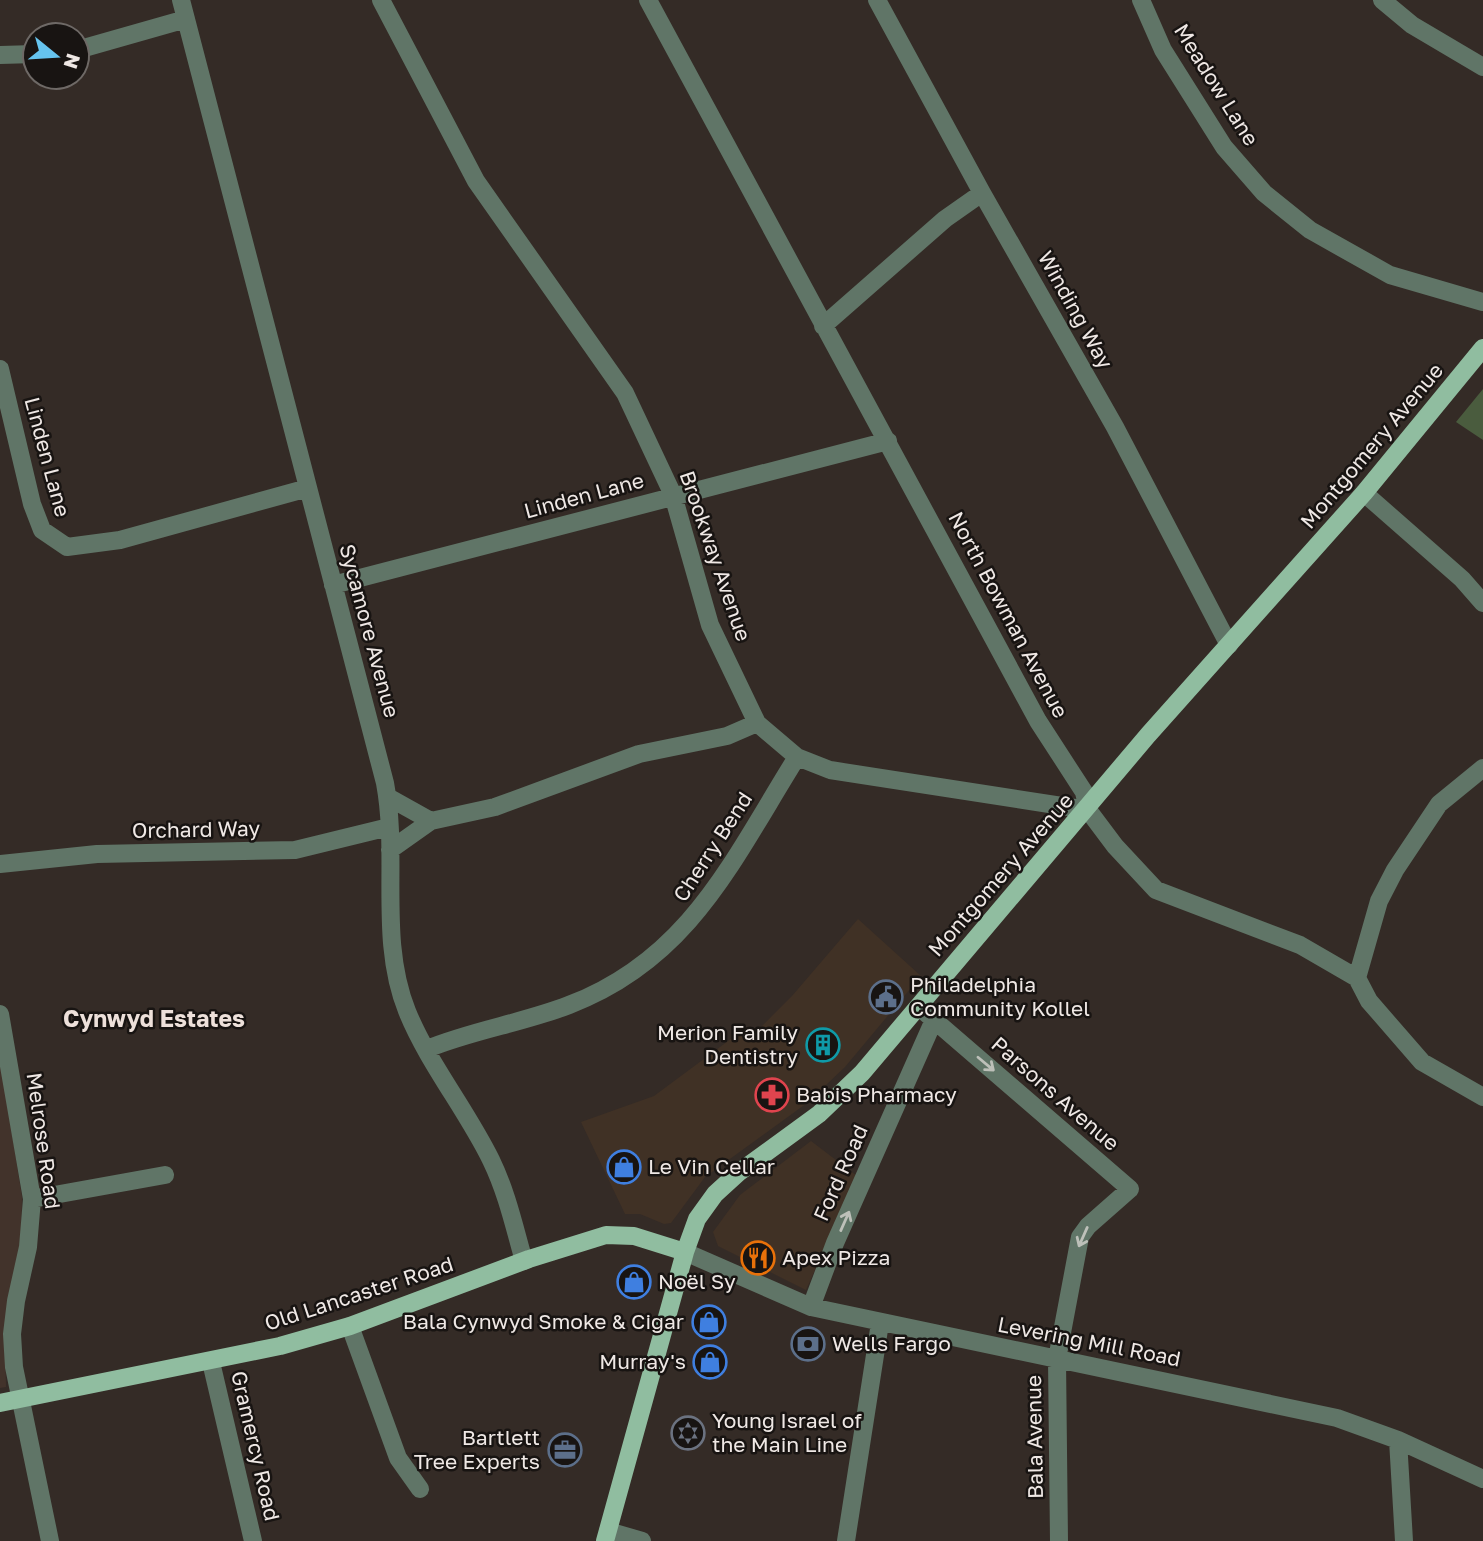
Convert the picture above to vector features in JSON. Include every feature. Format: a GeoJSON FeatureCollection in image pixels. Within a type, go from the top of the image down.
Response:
{"type":"FeatureCollection","features":[{"type":"Feature","properties":{"kind":"main road","name":"Montgomery Avenue"},"geometry":{"type":"LineString","coordinates":[[607,1536],[685,1252],[698,1219],[715,1194],[836,1100],[1088,810],[1148,735],[1364,493],[1483,348]]}},
{"type":"Feature","properties":{"kind":"main road","name":"Old Lancaster Road"},"geometry":{"type":"LineString","coordinates":[[0,1403],[211,1362],[350,1326],[524,1261],[615,1234],[634,1236],[685,1252]]}},
{"type":"Feature","properties":{"kind":"street","name":"Sycamore Avenue"},"geometry":{"type":"LineString","coordinates":[[181,0],[388,797],[395,959],[408,1012],[506,1193],[524,1261]]}},
{"type":"Feature","properties":{"kind":"street","name":"Brookway Avenue"},"geometry":{"type":"LineString","coordinates":[[380,0],[476,181],[625,393],[673,496],[710,625],[757,723],[797,757],[830,770],[866,778],[1088,810]]}},
{"type":"Feature","properties":{"kind":"street","name":"North Bowman Avenue"},"geometry":{"type":"LineString","coordinates":[[648,0],[1033,712],[1084,792],[1088,810],[1115,846],[1156,890],[1300,945],[1357,978],[1369,1001],[1422,1062],[1483,1097]]}},
{"type":"Feature","properties":{"kind":"street","name":"Winding Way"},"geometry":{"type":"LineString","coordinates":[[877,0],[1115,428],[1229,645]]}},
{"type":"Feature","properties":{"kind":"street","name":"Meadow Lane"},"geometry":{"type":"LineString","coordinates":[[1141,0],[1163,50],[1224,147],[1265,194],[1310,230],[1390,275],[1483,302]]}},
{"type":"Feature","properties":{"kind":"street"},"geometry":{"type":"LineString","coordinates":[[1381,0],[1412,25],[1483,67]]}},
{"type":"Feature","properties":{"kind":"street"},"geometry":{"type":"LineString","coordinates":[[91,47],[123,40],[186,19]]}},
{"type":"Feature","properties":{"kind":"street"},"geometry":{"type":"LineString","coordinates":[[0,55],[21,54]]}},
{"type":"Feature","properties":{"kind":"street"},"geometry":{"type":"LineString","coordinates":[[823,326],[945,219],[982,193]]}},
{"type":"Feature","properties":{"kind":"street","name":"Linden Lane"},"geometry":{"type":"LineString","coordinates":[[0,369],[32,505],[42,530],[67,547],[120,540],[308,488]]}},
{"type":"Feature","properties":{"kind":"street","name":"Linden Lane"},"geometry":{"type":"LineString","coordinates":[[333,585],[888,441]]}},
{"type":"Feature","properties":{"kind":"street"},"geometry":{"type":"LineString","coordinates":[[1364,493],[1462,579],[1483,603]]}},
{"type":"Feature","properties":{"kind":"street"},"geometry":{"type":"LineString","coordinates":[[390,850],[431,821],[495,807],[639,754],[727,736],[757,723]]}},
{"type":"Feature","properties":{"kind":"street","name":"Cherry Bend"},"geometry":{"type":"LineString","coordinates":[[428,1049],[567,1006],[598,994],[639,970],[683,930],[714,893],[797,757]]}},
{"type":"Feature","properties":{"kind":"street"},"geometry":{"type":"LineString","coordinates":[[1357,978],[1379,901],[1395,870],[1439,804],[1483,768]]}},
{"type":"Feature","properties":{"kind":"street"},"geometry":{"type":"LineString","coordinates":[[388,797],[431,821]]}},
{"type":"Feature","properties":{"kind":"street","name":"Orchard Way"},"geometry":{"type":"LineString","coordinates":[[0,864],[96,854],[295,850],[389,827]]}},
{"type":"Feature","properties":{"kind":"street","name":"Parsons Avenue"},"geometry":{"type":"LineString","coordinates":[[919,1007],[1130,1189]]}},
{"type":"Feature","properties":{"kind":"street","name":"Melrose Road"},"geometry":{"type":"LineString","coordinates":[[0,1014],[32,1199],[30,1234],[19,1283],[12,1334],[17,1388],[50,1541]]}},
{"type":"Feature","properties":{"kind":"street","name":"Ford Road"},"geometry":{"type":"LineString","coordinates":[[811,1307],[835,1243],[934,1020]]}},
{"type":"Feature","properties":{"kind":"street"},"geometry":{"type":"LineString","coordinates":[[32,1199],[166,1175]]}},
{"type":"Feature","properties":{"kind":"street","name":"Bala Avenue"},"geometry":{"type":"LineString","coordinates":[[1059,1541],[1057,1359],[1080,1237],[1088,1226],[1130,1189]]}},
{"type":"Feature","properties":{"kind":"street","name":"Levering Mill Road"},"geometry":{"type":"LineString","coordinates":[[685,1252],[811,1307],[1337,1418],[1398,1440],[1483,1479]]}},
{"type":"Feature","properties":{"kind":"street"},"geometry":{"type":"LineString","coordinates":[[846,1541],[880,1323]]}},
{"type":"Feature","properties":{"kind":"street"},"geometry":{"type":"LineString","coordinates":[[350,1326],[398,1458],[420,1489]]}},
{"type":"Feature","properties":{"kind":"street","name":"Gramercy Road"},"geometry":{"type":"LineString","coordinates":[[211,1362],[253,1541]]}},
{"type":"Feature","properties":{"kind":"street"},"geometry":{"type":"LineString","coordinates":[[1398,1440],[1404,1541]]}},
{"type":"Feature","properties":{"kind":"street"},"geometry":{"type":"LineString","coordinates":[[607,1536],[642,1541]]}},
{"type":"Feature","properties":{"kind":"shaded area"},"geometry":{"type":"Polygon","coordinates":[[[858,919],[921,976],[845,1067],[807,1103],[705,1177],[671,1223],[664,1224],[640,1214],[625,1214],[581,1122],[654,1096],[747,1027],[755,1033],[792,996],[858,919]]]}},
{"type":"Feature","properties":{"kind":"shaded area"},"geometry":{"type":"Polygon","coordinates":[[[0,1057],[22,1197],[21,1246],[5,1341],[6,1387],[0,1388],[0,1057]]]}},
{"type":"Feature","properties":{"kind":"shaded area"},"geometry":{"type":"Polygon","coordinates":[[[811,1141],[857,1176],[806,1290],[718,1246],[713,1232],[740,1195],[811,1141]]]}},
{"type":"Feature","properties":{"kind":"green space"},"geometry":{"type":"Polygon","coordinates":[[[1483,389],[1483,440],[1456,422],[1483,389]]]}},
{"type":"Feature","properties":{"kind":"place","name":"Philadelphia Community Kollel"},"geometry":{"type":"Point","coordinates":[886,997]}},
{"type":"Feature","properties":{"kind":"place","name":"Merion Family Dentistry"},"geometry":{"type":"Point","coordinates":[823,1045]}},
{"type":"Feature","properties":{"kind":"place","name":"Babis Pharmacy"},"geometry":{"type":"Point","coordinates":[772,1095]}},
{"type":"Feature","properties":{"kind":"place","name":"Le Vin Cellar"},"geometry":{"type":"Point","coordinates":[624,1167]}},
{"type":"Feature","properties":{"kind":"place","name":"Apex Pizza"},"geometry":{"type":"Point","coordinates":[758,1258]}},
{"type":"Feature","properties":{"kind":"place","name":"Noël Sy"},"geometry":{"type":"Point","coordinates":[634,1282]}},
{"type":"Feature","properties":{"kind":"place","name":"Bala Cynwyd Smoke & Cigar"},"geometry":{"type":"Point","coordinates":[709,1322]}},
{"type":"Feature","properties":{"kind":"place","name":"Wells Fargo"},"geometry":{"type":"Point","coordinates":[808,1344]}},
{"type":"Feature","properties":{"kind":"place","name":"Murray's"},"geometry":{"type":"Point","coordinates":[710,1362]}},
{"type":"Feature","properties":{"kind":"place","name":"Young Israel of the Main Line"},"geometry":{"type":"Point","coordinates":[688,1433]}},
{"type":"Feature","properties":{"kind":"place","name":"Bartlett Tree Experts"},"geometry":{"type":"Point","coordinates":[565,1450]}},
{"type":"Feature","properties":{"kind":"district","name":"Cynwyd Estates"},"geometry":{"type":"Point","coordinates":[154,1019]}}]}
